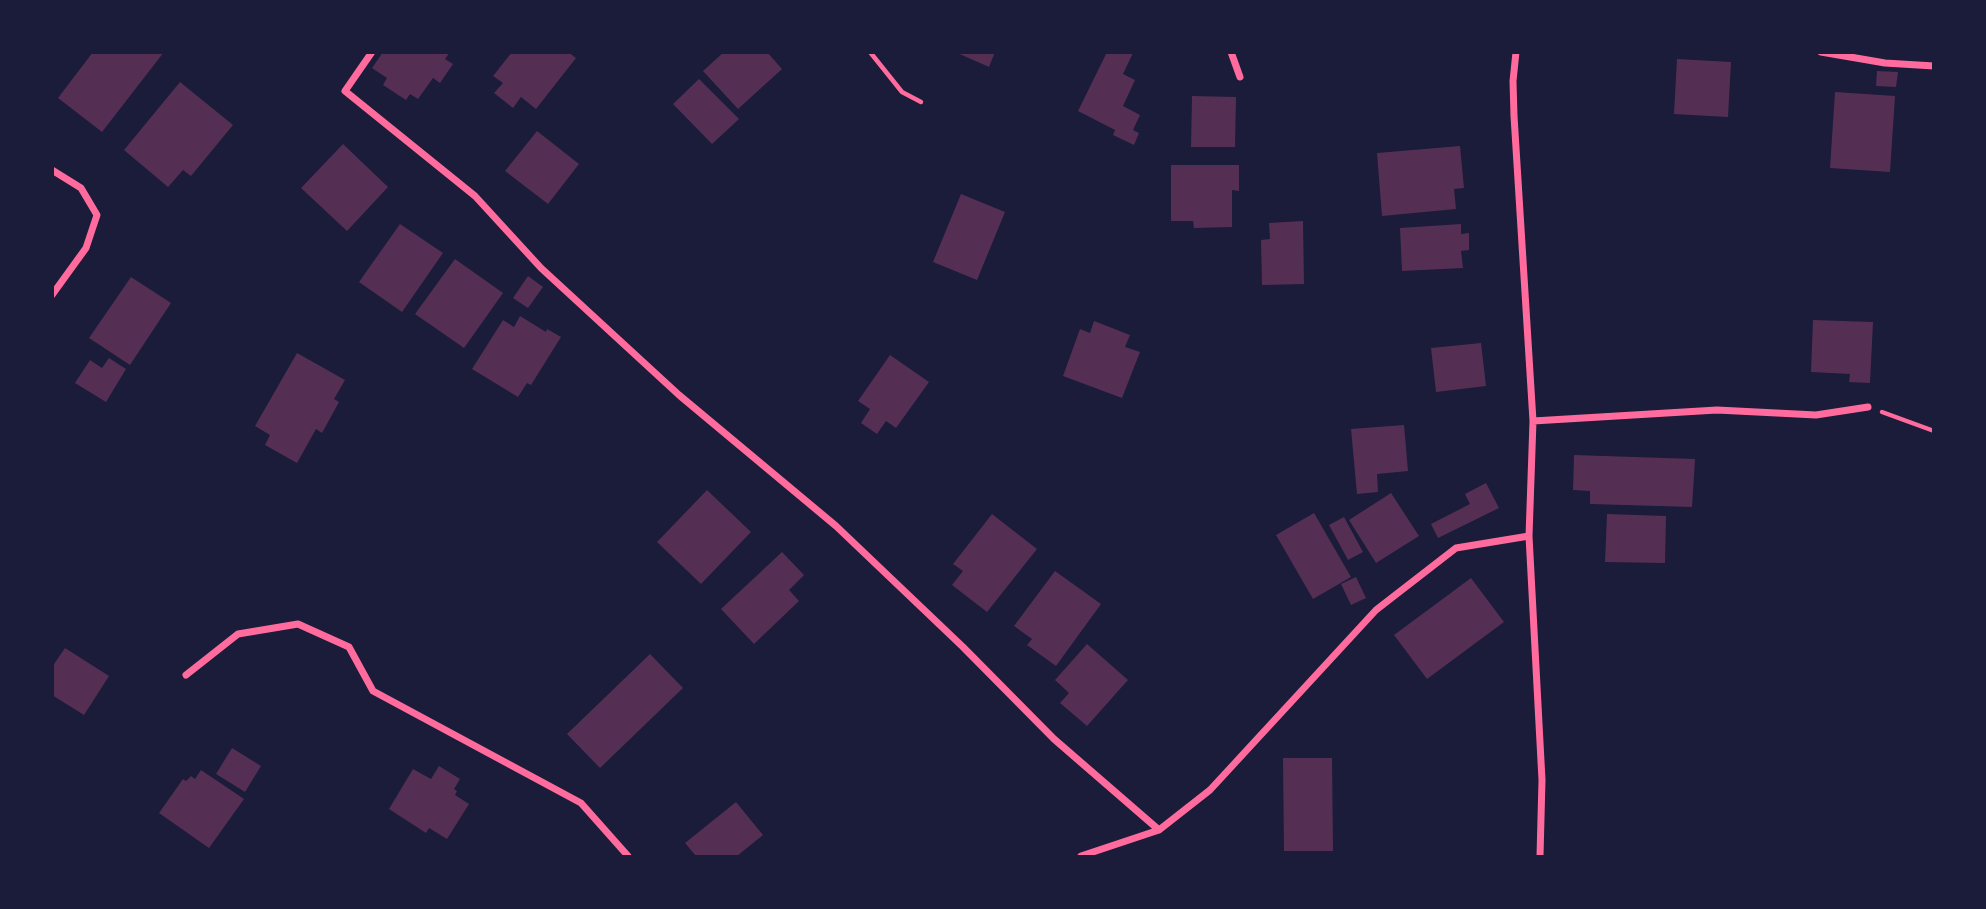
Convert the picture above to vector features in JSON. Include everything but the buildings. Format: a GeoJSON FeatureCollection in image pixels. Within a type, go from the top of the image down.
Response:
{"type":"FeatureCollection","features":[{"type":"Feature","properties":{"kind":"street"},"geometry":{"type":"LineString","coordinates":[[372,52],[345,92],[475,196],[541,268],[679,396],[836,526],[963,647],[1054,739],[1159,830]]}},
{"type":"Feature","properties":{"kind":"street"},"geometry":{"type":"LineString","coordinates":[[1231,52],[1240,77]]}},
{"type":"Feature","properties":{"kind":"street"},"geometry":{"type":"LineString","coordinates":[[1517,52],[1513,81],[1514,116],[1533,421],[1529,536],[1542,780],[1540,856]]}},
{"type":"Feature","properties":{"kind":"street"},"geometry":{"type":"LineString","coordinates":[[1821,52],[1885,63],[1934,66]]}},
{"type":"Feature","properties":{"kind":"street"},"geometry":{"type":"LineString","coordinates":[[52,170],[81,188],[97,215],[86,248],[52,295]]}},
{"type":"Feature","properties":{"kind":"street"},"geometry":{"type":"LineString","coordinates":[[1533,421],[1717,410],[1816,415],[1868,407]]}},
{"type":"Feature","properties":{"kind":"street"},"geometry":{"type":"LineString","coordinates":[[1081,856],[1159,830],[1210,790],[1376,610],[1456,548],[1529,536]]}},
{"type":"Feature","properties":{"kind":"street"},"geometry":{"type":"LineString","coordinates":[[186,675],[238,634],[298,624],[349,647],[373,691],[581,803],[628,856]]}},
{"type":"Feature","properties":{"kind":"path"},"geometry":{"type":"LineString","coordinates":[[870,52],[902,92],[921,102]]}},
{"type":"Feature","properties":{"kind":"path"},"geometry":{"type":"LineString","coordinates":[[1868,407],[1934,431]]}}]}
